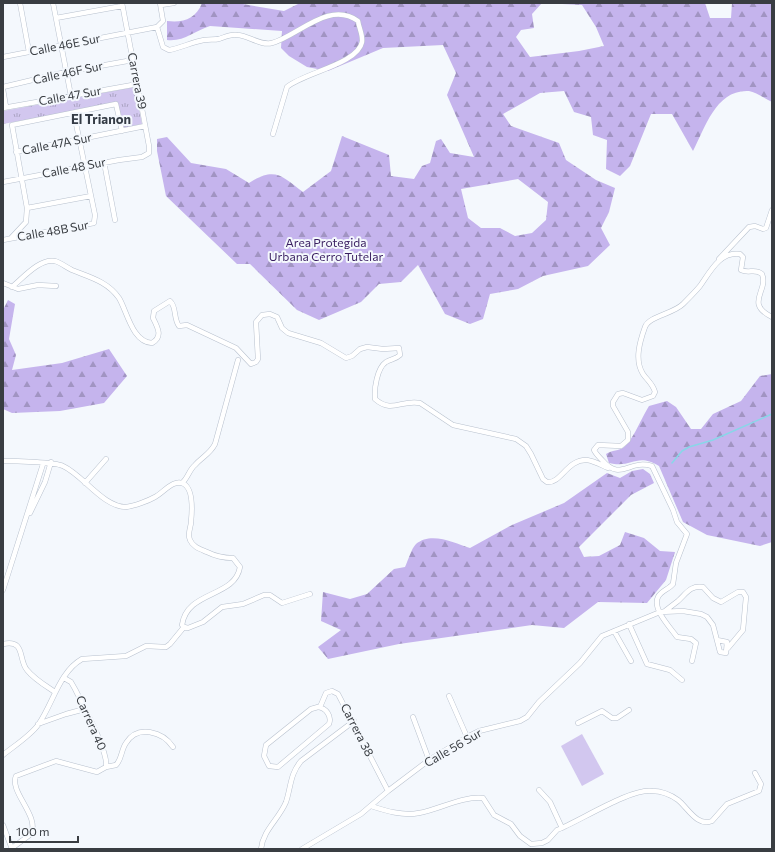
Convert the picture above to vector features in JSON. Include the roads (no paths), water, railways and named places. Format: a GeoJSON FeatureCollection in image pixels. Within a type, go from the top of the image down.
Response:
{"type":"FeatureCollection","features":[{"type":"Feature","properties":{"kind":"street"},"geometry":{"type":"LineString","coordinates":[[20,3],[29,52]]}},
{"type":"Feature","properties":{"kind":"street"},"geometry":{"type":"LineString","coordinates":[[53,3],[71,96]]}},
{"type":"Feature","properties":{"kind":"street"},"geometry":{"type":"LineString","coordinates":[[128,33],[158,28],[163,21],[161,4],[174,3]]}},
{"type":"Feature","properties":{"kind":"street"},"geometry":{"type":"LineString","coordinates":[[56,18],[122,4]]}},
{"type":"Feature","properties":{"kind":"street","name":"Carrera 39"},"geometry":{"type":"LineString","coordinates":[[122,4],[150,149],[145,156]]}},
{"type":"Feature","properties":{"kind":"street"},"geometry":{"type":"LineString","coordinates":[[158,28],[160,40],[165,50],[171,50],[196,42],[235,34],[268,44],[286,37],[315,19],[324,16],[342,14],[358,21],[362,41],[356,53],[320,71],[293,82],[287,87],[273,134]]}},
{"type":"Feature","properties":{"kind":"street","name":"Calle 46E Sur"},"geometry":{"type":"LineString","coordinates":[[3,57],[128,33]]}},
{"type":"Feature","properties":{"kind":"street","name":"Calle 46F Sur"},"geometry":{"type":"LineString","coordinates":[[3,88],[66,72],[133,60]]}},
{"type":"Feature","properties":{"kind":"street","name":"Calle 47 Sur"},"geometry":{"type":"LineString","coordinates":[[5,108],[138,84]]}},
{"type":"Feature","properties":{"kind":"street"},"geometry":{"type":"LineString","coordinates":[[3,88],[5,108]]}},
{"type":"Feature","properties":{"kind":"street","name":"Calle 47 Sur"},"geometry":{"type":"LineString","coordinates":[[16,152],[12,125],[74,114],[116,104],[122,131]]}},
{"type":"Feature","properties":{"kind":"street"},"geometry":{"type":"LineString","coordinates":[[27,208],[91,196],[74,114]]}},
{"type":"Feature","properties":{"kind":"street","name":"Calle 47A Sur"},"geometry":{"type":"LineString","coordinates":[[16,152],[145,126]]}},
{"type":"Feature","properties":{"kind":"street"},"geometry":{"type":"LineString","coordinates":[[11,238],[26,222],[27,208],[16,152]]}},
{"type":"Feature","properties":{"kind":"street","name":"Calle 48 Sur"},"geometry":{"type":"LineString","coordinates":[[3,182],[104,162],[145,156]]}},
{"type":"Feature","properties":{"kind":"street"},"geometry":{"type":"LineString","coordinates":[[104,162],[115,220]]}},
{"type":"Feature","properties":{"kind":"street","name":"Calle 48B Sur"},"geometry":{"type":"LineString","coordinates":[[3,240],[93,224],[95,215],[91,196]]}},
{"type":"Feature","properties":{"kind":"street"},"geometry":{"type":"LineString","coordinates":[[608,468],[595,453],[595,447],[598,445],[621,446],[628,440],[628,432],[613,406],[615,398],[618,394],[624,393],[642,400],[653,396],[655,392],[639,364],[638,356],[646,326],[649,321],[666,315],[682,305],[697,290],[719,259],[749,227],[755,226],[763,229],[766,228],[772,210]]}},
{"type":"Feature","properties":{"kind":"street"},"geometry":{"type":"LineString","coordinates":[[719,259],[736,253],[740,254],[743,258],[741,270],[746,272],[756,270],[762,274],[763,280],[758,297],[758,304],[764,312],[772,317]]}},
{"type":"Feature","properties":{"kind":"street"},"geometry":{"type":"LineString","coordinates":[[12,287],[41,264],[48,261],[55,261],[101,282],[110,288],[122,303],[131,326],[146,342],[152,343],[157,340],[159,336],[159,329],[153,318],[154,311],[170,301],[173,306],[175,320],[179,326],[187,325],[236,348],[251,364],[256,362],[258,359],[256,322],[262,315],[267,314],[277,318],[282,328],[288,333],[321,343],[346,358],[352,356],[360,349],[367,347],[383,349],[399,348],[400,355],[398,358],[383,365],[374,392],[375,398],[381,404],[390,406],[416,402],[423,404],[453,425],[516,439],[526,446],[543,479],[547,482],[554,481],[576,461],[588,460],[616,470],[640,464],[652,466],[677,522],[687,534],[676,563],[673,584],[659,596],[657,607],[662,611],[677,636],[695,641],[696,643],[692,661]]}},
{"type":"Feature","properties":{"kind":"street"},"geometry":{"type":"LineString","coordinates":[[3,283],[18,289],[38,285],[56,286]]}},
{"type":"Feature","properties":{"kind":"street"},"geometry":{"type":"LineString","coordinates":[[3,461],[43,464],[51,462],[71,470],[85,483],[120,506],[127,507],[155,497],[170,486],[182,483],[186,480],[194,465],[212,451],[238,360]]}},
{"type":"Feature","properties":{"kind":"street"},"geometry":{"type":"LineString","coordinates":[[85,483],[106,459]]}},
{"type":"Feature","properties":{"kind":"street"},"geometry":{"type":"LineString","coordinates":[[24,523],[42,489],[51,462]]}},
{"type":"Feature","properties":{"kind":"street"},"geometry":{"type":"LineString","coordinates":[[3,590],[43,464]]}},
{"type":"Feature","properties":{"kind":"street"},"geometry":{"type":"LineString","coordinates":[[182,483],[190,491],[190,540],[196,547],[207,552],[227,558],[233,558],[240,567],[235,581],[228,586],[200,599],[192,606],[183,619],[182,625],[184,627]]}},
{"type":"Feature","properties":{"kind":"street"},"geometry":{"type":"LineString","coordinates":[[700,586],[716,601],[721,602],[738,592],[743,592],[746,597],[743,630],[728,648],[726,653],[722,654],[720,652],[713,625],[707,617],[701,614],[683,611],[662,611],[680,600],[688,590],[700,586]]}},
{"type":"Feature","properties":{"kind":"street"},"geometry":{"type":"LineString","coordinates":[[184,627],[188,628],[203,622],[222,607],[243,604],[264,595],[270,595],[282,603],[310,594]]}},
{"type":"Feature","properties":{"kind":"street","name":"Calle 56 Sur"},"geometry":{"type":"LineString","coordinates":[[302,849],[361,814],[388,791],[429,760],[447,751],[467,737],[479,731],[520,721],[527,717],[540,702],[576,667],[598,638],[662,611]]}},
{"type":"Feature","properties":{"kind":"street"},"geometry":{"type":"LineString","coordinates":[[629,624],[647,664],[651,667],[670,670],[682,680]]}},
{"type":"Feature","properties":{"kind":"street"},"geometry":{"type":"LineString","coordinates":[[38,724],[64,678],[76,663],[82,659],[126,656],[146,646],[166,647],[184,627]]}},
{"type":"Feature","properties":{"kind":"street"},"geometry":{"type":"LineString","coordinates":[[614,631],[630,661]]}},
{"type":"Feature","properties":{"kind":"street"},"geometry":{"type":"LineString","coordinates":[[717,640],[727,642],[728,648]]}},
{"type":"Feature","properties":{"kind":"street"},"geometry":{"type":"LineString","coordinates":[[3,644],[11,643],[17,646],[21,651],[27,670],[55,692]]}},
{"type":"Feature","properties":{"kind":"street","name":"Carrera 40"},"geometry":{"type":"LineString","coordinates":[[12,848],[31,834],[32,831],[31,819],[14,779],[16,776],[56,761],[92,771],[101,771],[106,767],[107,762],[85,709],[71,682],[64,678]]}},
{"type":"Feature","properties":{"kind":"street","name":"Carrera 38"},"geometry":{"type":"LineString","coordinates":[[320,707],[325,694],[334,692],[338,694],[354,721],[388,791]]}},
{"type":"Feature","properties":{"kind":"street"},"geometry":{"type":"LineString","coordinates":[[449,696],[467,737]]}},
{"type":"Feature","properties":{"kind":"street"},"geometry":{"type":"LineString","coordinates":[[320,707],[329,714],[329,724],[278,767],[269,766],[264,756],[266,745],[311,709],[320,707]]}},
{"type":"Feature","properties":{"kind":"street"},"geometry":{"type":"LineString","coordinates":[[3,755],[38,724],[85,709]]}},
{"type":"Feature","properties":{"kind":"street"},"geometry":{"type":"LineString","coordinates":[[578,723],[602,711],[612,718],[617,718],[629,710]]}},
{"type":"Feature","properties":{"kind":"street"},"geometry":{"type":"LineString","coordinates":[[413,717],[429,760]]}},
{"type":"Feature","properties":{"kind":"street"},"geometry":{"type":"LineString","coordinates":[[261,849],[263,839],[286,801],[291,776],[295,768],[301,761],[354,721]]}},
{"type":"Feature","properties":{"kind":"street"},"geometry":{"type":"LineString","coordinates":[[106,767],[116,766],[126,743],[131,736],[139,733],[156,732],[169,741],[173,747]]}},
{"type":"Feature","properties":{"kind":"street"},"geometry":{"type":"LineString","coordinates":[[371,806],[404,814],[420,813],[442,806],[483,798],[494,815],[511,824],[520,836],[531,844],[542,844],[548,840],[553,833],[562,828],[645,790],[670,795],[677,799],[696,818],[709,822],[712,821],[727,804],[759,791],[761,784],[755,773]]}},
{"type":"Feature","properties":{"kind":"street"},"geometry":{"type":"LineString","coordinates":[[539,790],[550,802],[562,828]]}},
{"type":"Feature","properties":{"kind":"street"},"geometry":{"type":"LineString","coordinates":[[3,825],[12,848]]}},
{"type":"Feature","properties":{"kind":"waterway"},"geometry":{"type":"LineString","coordinates":[[672,463],[682,451],[689,447],[713,440],[772,414]]}},
{"type":"Feature","properties":{"kind":"district","name":"El Trianon"},"geometry":{"type":"Point","coordinates":[101,119]}},
{"type":"Feature","properties":{"kind":"park label","name":"Area Protegida Urbana Cerro Tutelar"},"geometry":{"type":"Point","coordinates":[326,250]}}]}
